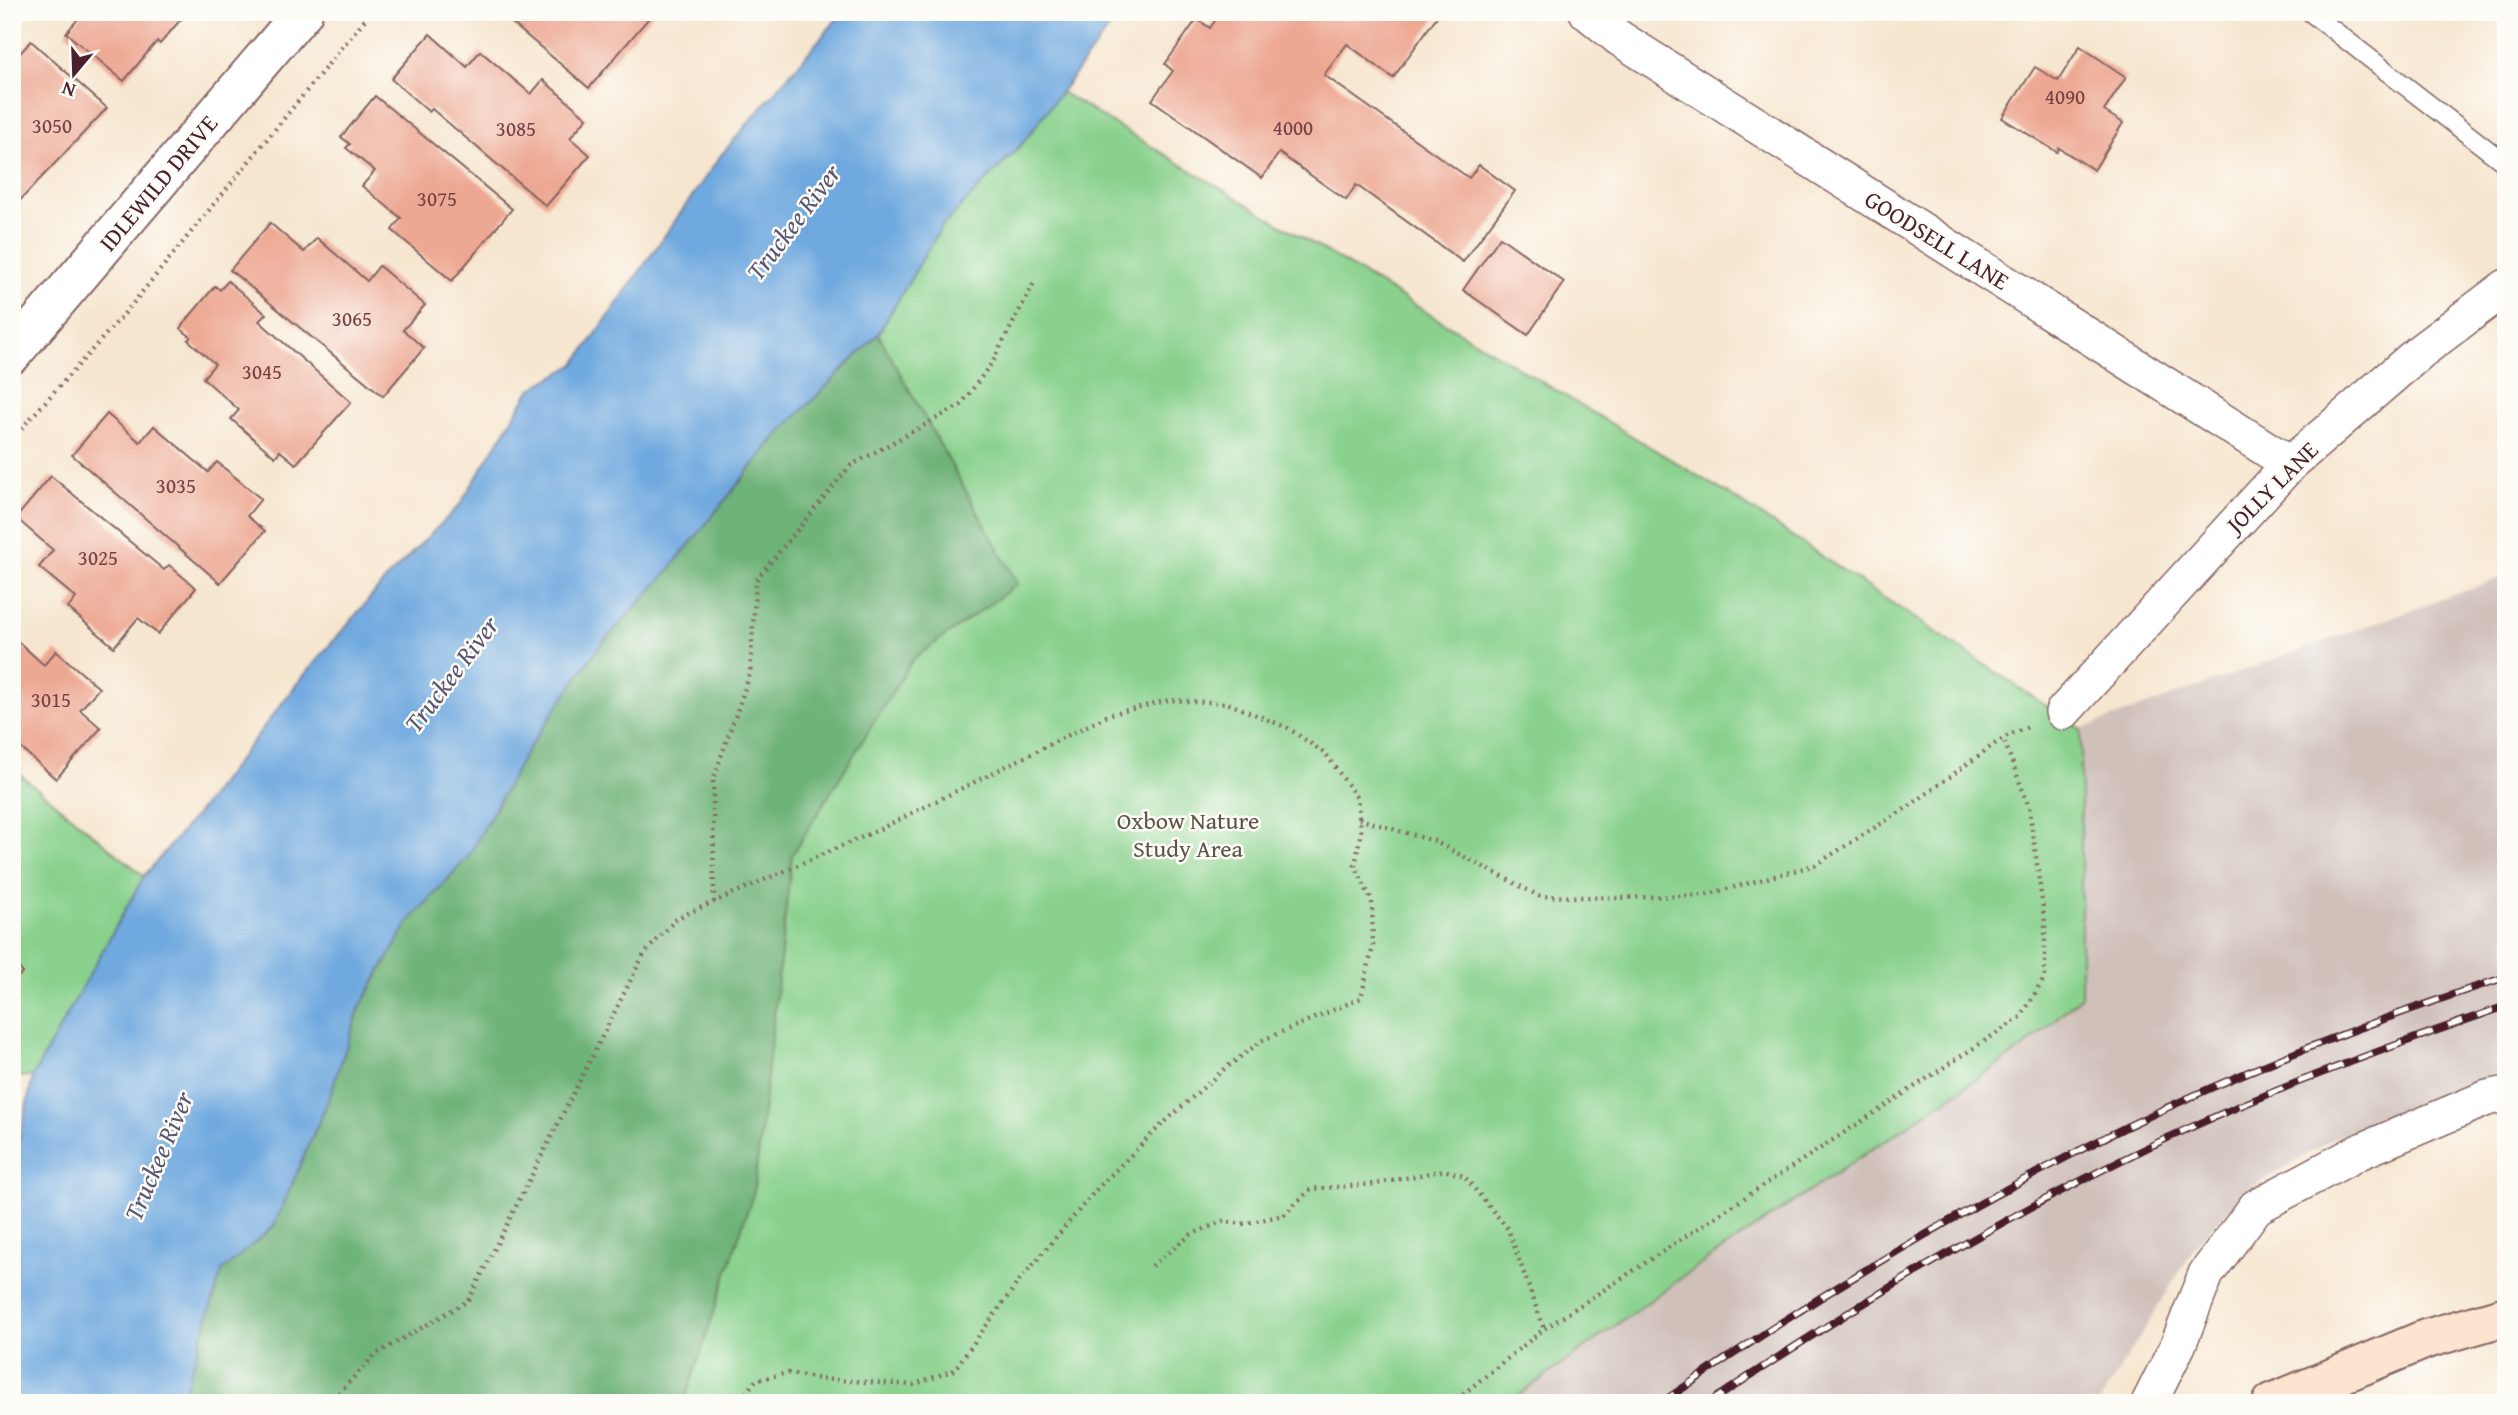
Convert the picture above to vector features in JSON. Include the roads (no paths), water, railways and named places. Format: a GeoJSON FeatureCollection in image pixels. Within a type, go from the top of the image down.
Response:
{"type":"FeatureCollection","features":[{"type":"Feature","properties":{"kind":"main road"},"geometry":{"type":"LineString","coordinates":[[2272,1403],[2426,1339],[2506,1316]]}},
{"type":"Feature","properties":{"kind":"street","name":"IDLEWILD DRIVE"},"geometry":{"type":"LineString","coordinates":[[12,354],[303,12]]}},
{"type":"Feature","properties":{"kind":"street","name":"GOODSELL LANE"},"geometry":{"type":"LineString","coordinates":[[1587,12],[1619,37],[2290,464]]}},
{"type":"Feature","properties":{"kind":"street","name":"JOLLY LANE"},"geometry":{"type":"LineString","coordinates":[[2063,712],[2290,464],[2421,351],[2506,287]]}},
{"type":"Feature","properties":{"kind":"street"},"geometry":{"type":"LineString","coordinates":[[2149,1403],[2178,1345],[2206,1274],[2256,1208],[2359,1152],[2487,1098],[2506,1094]]}},
{"type":"Feature","properties":{"kind":"lane"},"geometry":{"type":"LineString","coordinates":[[2311,12],[2506,164]]}},
{"type":"Feature","properties":{"kind":"water","name":"Truckee River"},"geometry":{"type":"Polygon","coordinates":[[[843,12],[1121,12],[1022,144],[942,226],[878,334],[775,438],[664,576],[598,648],[526,752],[468,857],[410,920],[360,1007],[328,1100],[274,1226],[222,1271],[181,1403],[12,1403],[12,1172],[33,1076],[144,876],[196,815],[300,680],[389,576],[459,506],[530,390],[575,364],[721,155],[843,12]]]}},
{"type":"Feature","properties":{"kind":"railway"},"geometry":{"type":"LineString","coordinates":[[1661,1403],[1888,1256],[2006,1189],[2126,1127],[2313,1046],[2506,977]]}},
{"type":"Feature","properties":{"kind":"railway"},"geometry":{"type":"LineString","coordinates":[[1709,1403],[1901,1281],[1999,1224],[2100,1171],[2249,1102],[2506,1006]]}},
{"type":"Feature","properties":{"kind":"park label","name":"Oxbow Nature Study Area"},"geometry":{"type":"Point","coordinates":[1188,834]}}]}
